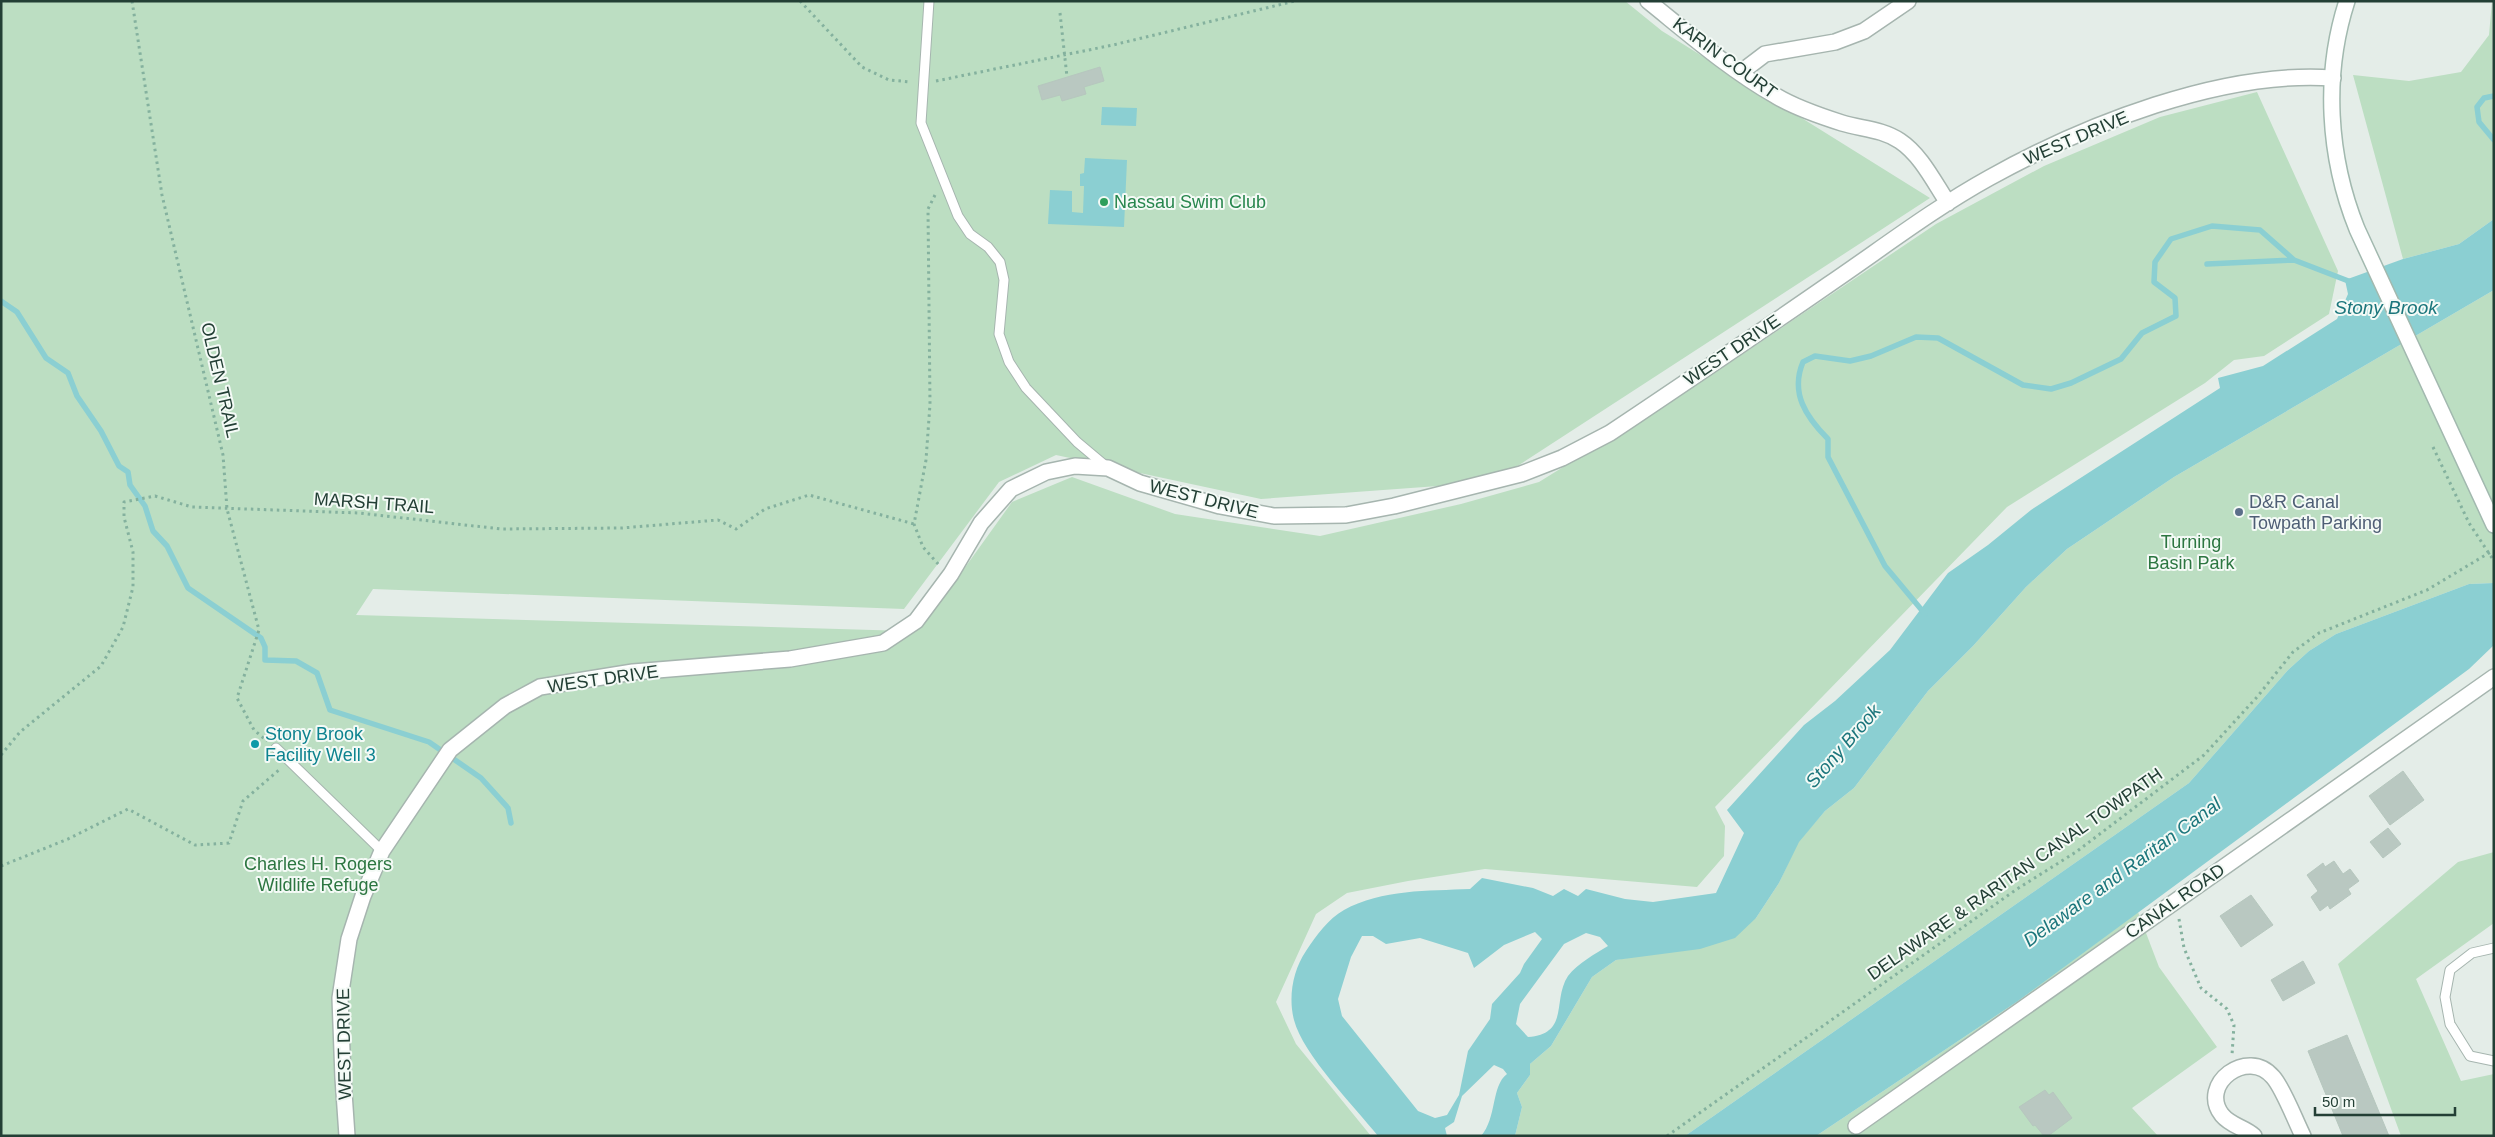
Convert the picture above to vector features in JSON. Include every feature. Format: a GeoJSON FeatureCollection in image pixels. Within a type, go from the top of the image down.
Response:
{"type":"FeatureCollection","features":[{"type":"Feature","properties":{"kind":"street","name":"KARIN COURT"},"geometry":{"type":"LineString","coordinates":[[1648,1],[1740,73],[1777,96],[1843,124],[1885,132],[1901,141],[1916,156],[1948,203]]}},
{"type":"Feature","properties":{"kind":"street"},"geometry":{"type":"LineString","coordinates":[[1740,73],[1765,54],[1835,42],[1864,31],[1908,1]]}},
{"type":"Feature","properties":{"kind":"street"},"geometry":{"type":"LineString","coordinates":[[2347,1],[2336,42],[2332,115],[2336,158],[2350,213],[2415,358],[2494,525]]}},
{"type":"Feature","properties":{"kind":"street","name":"WEST DRIVE"},"geometry":{"type":"LineString","coordinates":[[347,1136],[340,998],[350,939],[363,896],[382,851],[447,755],[505,706],[540,688],[633,672],[790,659],[882,643],[916,621],[951,574],[981,523],[1011,489],[1046,472],[1075,466],[1108,468],[1140,483],[1220,506],[1274,516],[1346,515],[1394,506],[1521,474],[1562,458],[1610,433],[1948,203],[2031,157],[2133,114],[2242,83],[2294,77],[2333,78]]}},
{"type":"Feature","properties":{"kind":"street","name":"CANAL ROAD"},"geometry":{"type":"LineString","coordinates":[[1856,1126],[2494,677]]}},
{"type":"Feature","properties":{"kind":"street"},"geometry":{"type":"LineString","coordinates":[[2254,1136],[2228,1122],[2220,1113],[2217,1101],[2218,1089],[2223,1078],[2231,1070],[2242,1066],[2255,1066],[2266,1070],[2274,1078],[2302,1136]]}},
{"type":"Feature","properties":{"kind":"lane","name":"WEST DRIVE"},"geometry":{"type":"LineString","coordinates":[[929,1],[920,123],[958,216],[970,234],[988,247],[1000,262],[1004,280],[999,334],[1009,362],[1026,388],[1077,442],[1108,468]]}},
{"type":"Feature","properties":{"kind":"lane"},"geometry":{"type":"LineString","coordinates":[[276,748],[382,851]]}},
{"type":"Feature","properties":{"kind":"lane"},"geometry":{"type":"LineString","coordinates":[[2494,948],[2472,952],[2450,970],[2445,997],[2450,1024],[2470,1056],[2494,1061]]}},
{"type":"Feature","properties":{"kind":"path","name":"OLDEN TRAIL"},"geometry":{"type":"LineString","coordinates":[[132,1],[162,195],[223,454],[227,509],[259,630],[237,698],[254,730],[276,748]]}},
{"type":"Feature","properties":{"kind":"path"},"geometry":{"type":"LineString","coordinates":[[800,1],[862,67],[888,80],[922,84],[1064,55],[1295,1]]}},
{"type":"Feature","properties":{"kind":"path"},"geometry":{"type":"LineString","coordinates":[[1060,13],[1067,77]]}},
{"type":"Feature","properties":{"kind":"path"},"geometry":{"type":"LineString","coordinates":[[942,178],[928,209],[930,404],[926,460],[914,524],[922,547],[933,561],[951,574]]}},
{"type":"Feature","properties":{"kind":"path"},"geometry":{"type":"LineString","coordinates":[[2432,447],[2469,523],[2494,561]]}},
{"type":"Feature","properties":{"kind":"path","name":"MARSH TRAIL"},"geometry":{"type":"LineString","coordinates":[[1,755],[20,732],[101,666],[123,627],[133,587],[133,552],[124,517],[124,502],[155,496],[192,507],[359,513],[501,528],[622,528],[718,520],[736,529],[765,509],[809,495],[914,524]]}},
{"type":"Feature","properties":{"kind":"path","name":"DELAWARE & RARITAN CANAL TOWPATH"},"geometry":{"type":"LineString","coordinates":[[1667,1136],[2017,889],[2076,852],[2147,801],[2204,755],[2257,697],[2292,652],[2319,632],[2427,590],[2494,550]]}},
{"type":"Feature","properties":{"kind":"path"},"geometry":{"type":"LineString","coordinates":[[1,866],[68,839],[128,809],[195,844],[229,843],[243,801],[290,761]]}},
{"type":"Feature","properties":{"kind":"path"},"geometry":{"type":"LineString","coordinates":[[2179,898],[2178,921],[2190,965],[2201,988],[2227,1009],[2234,1025],[2231,1070]]}},
{"type":"Feature","properties":{"kind":"green space","name":"Charles H. Rogers Wildlife Refuge"},"geometry":{"type":"Polygon","coordinates":[[[1,1],[1625,1],[1662,31],[1930,198],[1493,482],[1261,499],[1056,455],[999,482],[904,609],[373,589],[356,615],[907,631],[951,587],[1012,502],[1072,477],[1175,514],[1320,536],[1461,504],[1539,482],[1710,376],[1936,224],[2044,166],[2160,117],[2257,92],[2338,271],[2329,314],[2264,356],[2234,360],[2205,383],[2007,507],[1715,807],[1725,826],[1724,856],[1697,887],[1485,869],[1347,893],[1316,914],[1276,1002],[1296,1044],[1371,1136],[1,1136],[1,1]]]}},
{"type":"Feature","properties":{"kind":"green space"},"geometry":{"type":"Polygon","coordinates":[[[2492,1],[2494,219],[2459,244],[2403,259],[2353,75],[2409,81],[2461,72],[2489,35],[2492,1]]]}},
{"type":"Feature","properties":{"kind":"green space","name":"Turning Basin Park"},"geometry":{"type":"Polygon","coordinates":[[[2494,290],[2494,583],[2469,584],[2336,634],[2309,651],[2288,670],[2189,783],[1685,1136],[1515,1136],[1522,1107],[1517,1093],[1530,1075],[1530,1064],[1551,1046],[1592,977],[1616,960],[1654,953],[1756,918],[1779,883],[1798,842],[1825,811],[1854,788],[1928,691],[1973,646],[2026,587],[2067,549],[2174,477],[2494,290]]]}},
{"type":"Feature","properties":{"kind":"green space"},"geometry":{"type":"Polygon","coordinates":[[[2494,852],[2494,923],[2416,979],[2461,1081],[2494,1074],[2494,1136],[2401,1136],[2338,964],[2458,862],[2494,852]]]}},
{"type":"Feature","properties":{"kind":"green space"},"geometry":{"type":"Polygon","coordinates":[[[2138,912],[2159,967],[2217,1047],[2132,1108],[2158,1136],[1816,1136],[2018,1001],[2138,912]]]}},
{"type":"Feature","properties":{"kind":"water"},"geometry":{"type":"Polygon","coordinates":[[[1102,107],[1137,108],[1136,126],[1101,125],[1102,107]]]}},
{"type":"Feature","properties":{"kind":"water","name":"Nassau Swim Club"},"geometry":{"type":"Polygon","coordinates":[[[1085,158],[1127,160],[1124,227],[1048,224],[1050,190],[1072,191],[1072,212],[1083,213],[1084,186],[1080,186],[1080,174],[1084,173],[1085,158]]]}},
{"type":"Feature","properties":{"kind":"water","name":"Stony Brook"},"geometry":{"type":"Polygon","coordinates":[[[2494,219],[2494,290],[2174,477],[2067,549],[2026,587],[1973,646],[1928,691],[1854,788],[1825,811],[1799,842],[1779,883],[1756,918],[1735,938],[1700,949],[1616,960],[1592,977],[1551,1046],[1530,1064],[1530,1075],[1517,1093],[1522,1107],[1515,1136],[1481,1136],[1490,1120],[1498,1086],[1507,1074],[1503,1069],[1494,1065],[1462,1096],[1454,1122],[1445,1128],[1447,1136],[1378,1136],[1318,1064],[1299,1034],[1294,1020],[1292,1011],[1293,984],[1298,967],[1306,951],[1323,928],[1338,914],[1359,903],[1389,895],[1406,892],[1470,889],[1482,878],[1533,888],[1553,896],[1564,889],[1578,896],[1586,889],[1625,899],[1653,902],[1716,893],[1744,833],[1727,810],[1804,725],[1835,701],[1890,650],[1948,573],[1988,545],[2031,510],[2220,388],[2218,378],[2263,366],[2337,319],[2348,294],[2345,280],[2403,259],[2459,244],[2494,219]],[[1535,932],[1504,945],[1474,968],[1468,953],[1420,938],[1386,944],[1373,936],[1362,936],[1351,957],[1338,999],[1342,1016],[1418,1111],[1435,1118],[1447,1115],[1459,1095],[1468,1051],[1490,1019],[1492,1004],[1520,973],[1524,964],[1542,939],[1535,932]],[[1586,933],[1564,944],[1520,1004],[1516,1024],[1528,1037],[1541,1035],[1550,1030],[1558,1014],[1563,985],[1568,976],[1582,963],[1608,946],[1600,937],[1586,933]]]}},
{"type":"Feature","properties":{"kind":"water","name":"Delaware and Raritan Canal"},"geometry":{"type":"Polygon","coordinates":[[[2494,583],[2494,645],[2469,669],[2018,1001],[1816,1136],[1685,1136],[2189,783],[2288,670],[2309,651],[2336,634],[2469,584],[2494,583]]]}},
{"type":"Feature","properties":{"kind":"building"},"geometry":{"type":"Polygon","coordinates":[[[1100,67],[1104,81],[1084,87],[1086,94],[1062,101],[1060,95],[1042,100],[1038,86],[1100,67]]]}},
{"type":"Feature","properties":{"kind":"building"},"geometry":{"type":"Polygon","coordinates":[[[2403,771],[2424,800],[2390,825],[2369,796],[2403,771]]]}},
{"type":"Feature","properties":{"kind":"building"},"geometry":{"type":"Polygon","coordinates":[[[2388,828],[2401,844],[2383,858],[2370,842],[2388,828]]]}},
{"type":"Feature","properties":{"kind":"building"},"geometry":{"type":"Polygon","coordinates":[[[2334,861],[2343,874],[2350,869],[2359,881],[2348,889],[2351,894],[2330,909],[2328,905],[2320,911],[2311,897],[2318,891],[2307,875],[2323,863],[2325,867],[2334,861]]]}},
{"type":"Feature","properties":{"kind":"building"},"geometry":{"type":"Polygon","coordinates":[[[2251,895],[2273,925],[2241,947],[2220,916],[2251,895]]]}},
{"type":"Feature","properties":{"kind":"building"},"geometry":{"type":"Polygon","coordinates":[[[2303,961],[2315,983],[2283,1001],[2271,980],[2303,961]]]}},
{"type":"Feature","properties":{"kind":"building"},"geometry":{"type":"Polygon","coordinates":[[[2347,1035],[2389,1136],[2343,1136],[2308,1051],[2347,1035]]]}},
{"type":"Feature","properties":{"kind":"building"},"geometry":{"type":"Polygon","coordinates":[[[2045,1090],[2049,1095],[2053,1092],[2072,1118],[2048,1136],[2044,1136],[2035,1125],[2033,1126],[2019,1107],[2045,1090]]]}},
{"type":"Feature","properties":{"kind":"waterway"},"geometry":{"type":"LineString","coordinates":[[2494,96],[2484,98],[2477,107],[2479,122],[2494,140]]}},
{"type":"Feature","properties":{"kind":"waterway"},"geometry":{"type":"LineString","coordinates":[[1925,614],[1885,566],[1828,457],[1828,439],[1813,422],[1802,404],[1798,384],[1803,362],[1815,356],[1850,361],[1871,356],[1916,337],[1938,338],[2023,385],[2051,389],[2071,383],[2121,359],[2142,333],[2176,316],[2175,298],[2154,282],[2155,262],[2171,239],[2212,226],[2260,230],[2294,260],[2351,282]]}},
{"type":"Feature","properties":{"kind":"waterway"},"geometry":{"type":"LineString","coordinates":[[2207,264],[2294,260]]}},
{"type":"Feature","properties":{"kind":"waterway"},"geometry":{"type":"LineString","coordinates":[[1,301],[17,312],[46,358],[68,373],[77,396],[101,431],[119,466],[128,472],[130,485],[145,506],[153,531],[167,546],[188,588],[261,638],[265,647],[265,660],[296,661],[317,673],[330,710],[429,742],[481,778],[508,808],[511,823]]}},
{"type":"Feature","properties":{"kind":"place","name":"Nassau Swim Club"},"geometry":{"type":"Point","coordinates":[1104,202]}},
{"type":"Feature","properties":{"kind":"place","name":"D&R Canal Towpath Parking"},"geometry":{"type":"Point","coordinates":[2239,512]}},
{"type":"Feature","properties":{"kind":"place","name":"Stony Brook Facility Well 3"},"geometry":{"type":"Point","coordinates":[255,744]}}]}
